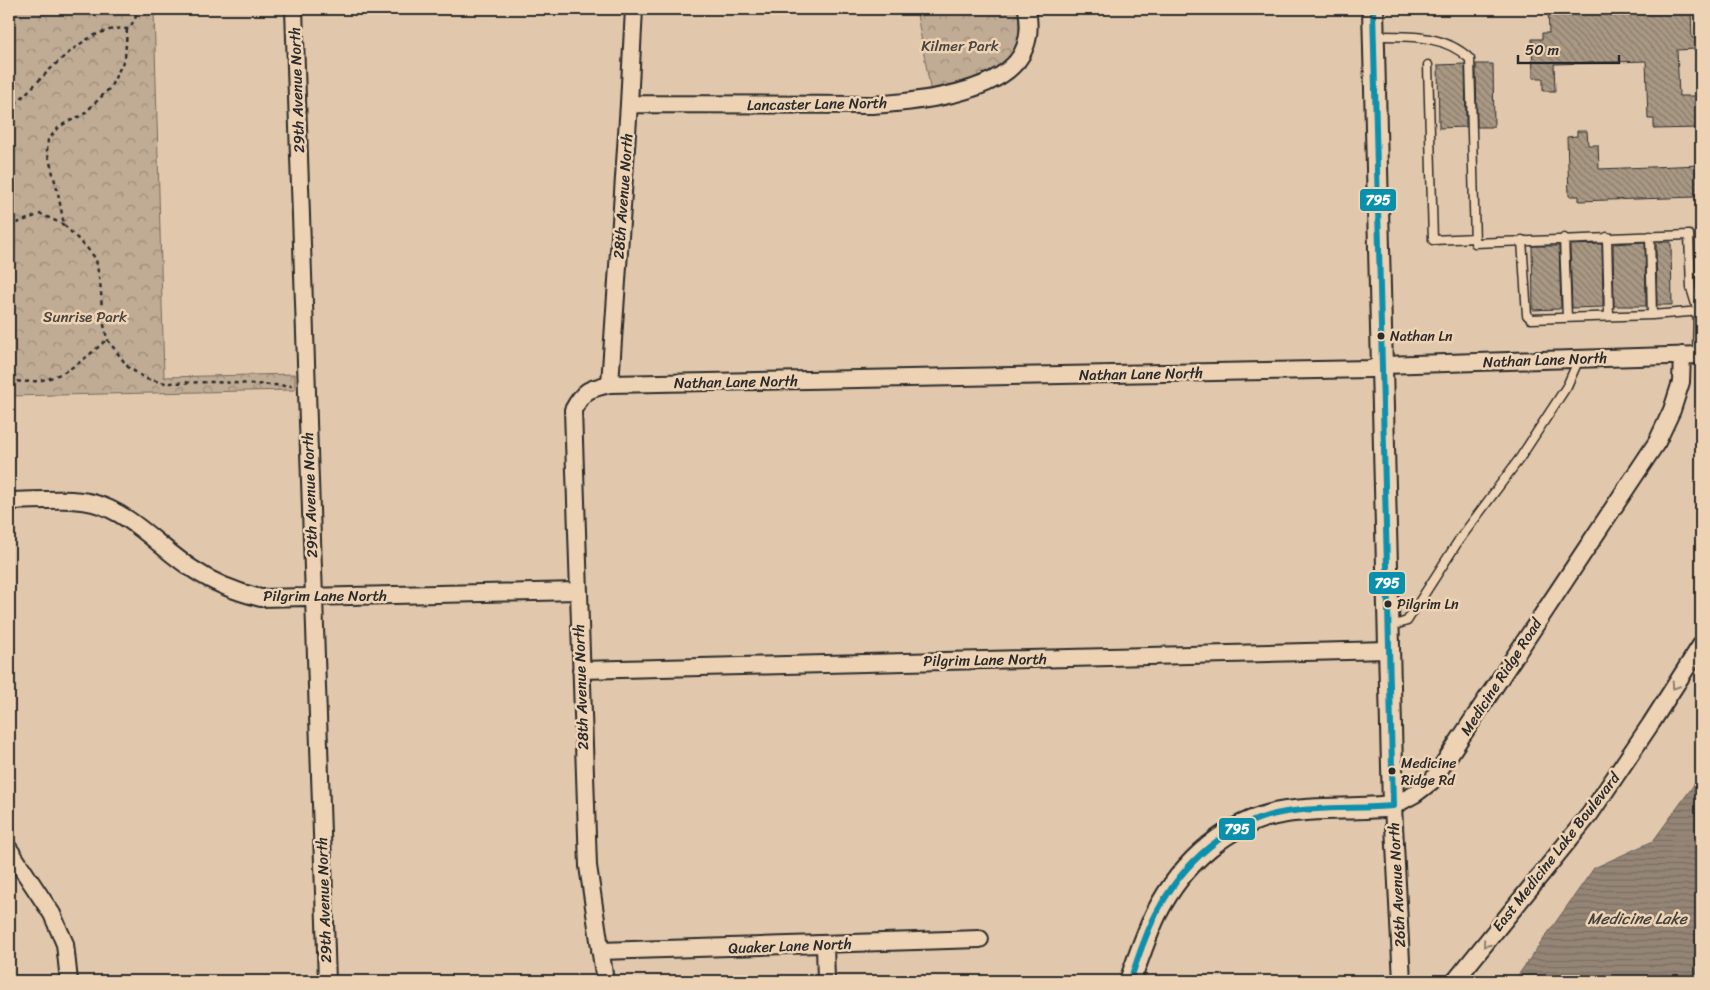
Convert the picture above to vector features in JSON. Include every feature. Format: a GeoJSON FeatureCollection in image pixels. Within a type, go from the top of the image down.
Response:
{"type":"FeatureCollection","features":[{"type":"Feature","properties":{"kind":"street","name":"29th Avenue North"},"geometry":{"type":"LineString","coordinates":[[294,9],[327,981]]}},
{"type":"Feature","properties":{"kind":"street","name":"28th Avenue North"},"geometry":{"type":"LineString","coordinates":[[610,384],[634,9]]}},
{"type":"Feature","properties":{"kind":"street","name":"Lancaster Lane North"},"geometry":{"type":"LineString","coordinates":[[629,104],[872,106],[932,98],[984,85],[1001,76],[1013,66],[1020,58],[1025,47],[1029,27],[1028,9]]}},
{"type":"Feature","properties":{"kind":"street","name":"26th Avenue North"},"geometry":{"type":"LineString","coordinates":[[1373,9],[1393,806],[1402,981]]}},
{"type":"Feature","properties":{"kind":"street","name":"Nathan Lane North"},"geometry":{"type":"LineString","coordinates":[[581,394],[595,387],[610,384],[1350,370],[1383,366],[1694,355]]}},
{"type":"Feature","properties":{"kind":"street","name":"Medicine Ridge Road"},"geometry":{"type":"LineString","coordinates":[[1130,981],[1155,916],[1167,895],[1182,874],[1206,848],[1235,828],[1260,818],[1285,812],[1393,806],[1415,794],[1432,781],[1657,442],[1694,355]]}},
{"type":"Feature","properties":{"kind":"street","name":"28th Avenue North"},"geometry":{"type":"LineString","coordinates":[[581,394],[573,410],[588,866],[605,981]]}},
{"type":"Feature","properties":{"kind":"street","name":"Pilgrim Lane North"},"geometry":{"type":"LineString","coordinates":[[9,501],[65,500],[93,503],[116,512],[146,532],[190,568],[224,586],[261,598],[578,591]]}},
{"type":"Feature","properties":{"kind":"street","name":"East Medicine Lake Boulevard"},"geometry":{"type":"LineString","coordinates":[[1456,981],[1590,814],[1701,645]]}},
{"type":"Feature","properties":{"kind":"street","name":"Pilgrim Lane North"},"geometry":{"type":"LineString","coordinates":[[581,670],[1389,650]]}},
{"type":"Feature","properties":{"kind":"street"},"geometry":{"type":"LineString","coordinates":[[9,849],[52,914],[65,944],[69,981]]}},
{"type":"Feature","properties":{"kind":"street","name":"Quaker Lane North"},"geometry":{"type":"LineString","coordinates":[[600,951],[980,939]]}},
{"type":"Feature","properties":{"kind":"street"},"geometry":{"type":"LineString","coordinates":[[825,945],[826,981]]}},
{"type":"Feature","properties":{"kind":"lane"},"geometry":{"type":"LineString","coordinates":[[1373,36],[1409,36],[1446,42],[1470,59],[1475,243],[1564,238],[1689,235],[1691,288],[1700,312],[1694,355]]}},
{"type":"Feature","properties":{"kind":"lane"},"geometry":{"type":"LineString","coordinates":[[1428,65],[1433,240],[1475,238]]}},
{"type":"Feature","properties":{"kind":"lane"},"geometry":{"type":"LineString","coordinates":[[1650,236],[1652,315]]}},
{"type":"Feature","properties":{"kind":"lane"},"geometry":{"type":"LineString","coordinates":[[1607,237],[1609,316]]}},
{"type":"Feature","properties":{"kind":"lane"},"geometry":{"type":"LineString","coordinates":[[1564,238],[1567,318]]}},
{"type":"Feature","properties":{"kind":"lane"},"geometry":{"type":"LineString","coordinates":[[1522,240],[1527,315],[1531,319],[1700,312]]}},
{"type":"Feature","properties":{"kind":"lane"},"geometry":{"type":"LineString","coordinates":[[1389,628],[1407,621],[1459,540],[1520,458],[1541,426],[1567,386],[1579,358]]}},
{"type":"Feature","properties":{"kind":"path"},"geometry":{"type":"LineString","coordinates":[[64,225],[47,151],[48,140],[60,126],[84,114],[110,88],[125,58],[127,30],[140,9]]}},
{"type":"Feature","properties":{"kind":"path"},"geometry":{"type":"LineString","coordinates":[[9,109],[50,68],[77,48],[102,32],[117,28],[127,30]]}},
{"type":"Feature","properties":{"kind":"path"},"geometry":{"type":"LineString","coordinates":[[9,226],[41,214],[64,225],[87,248],[96,260],[101,290],[102,315],[107,339],[128,367],[146,379],[166,383],[214,382],[264,386],[306,386]]}},
{"type":"Feature","properties":{"kind":"path"},"geometry":{"type":"LineString","coordinates":[[9,380],[20,382],[42,380],[65,374],[87,358],[107,339]]}},
{"type":"Feature","properties":{"kind":"green space","name":"Sunrise Park"},"geometry":{"type":"Polygon","coordinates":[[[9,9],[154,9],[164,377],[295,374],[295,390],[9,396],[9,9]]]}},
{"type":"Feature","properties":{"kind":"green space","name":"Kilmer Park"},"geometry":{"type":"Polygon","coordinates":[[[916,9],[1019,9],[1020,32],[1016,47],[1008,59],[986,75],[973,81],[931,93],[916,9]]]}},
{"type":"Feature","properties":{"kind":"water","name":"Medicine Lake"},"geometry":{"type":"Polygon","coordinates":[[[1701,775],[1701,981],[1514,981],[1594,868],[1653,841],[1701,775]]]}},
{"type":"Feature","properties":{"kind":"building"},"geometry":{"type":"Polygon","coordinates":[[[1548,9],[1691,9],[1692,38],[1696,38],[1697,49],[1677,50],[1679,96],[1701,96],[1701,128],[1654,129],[1654,119],[1648,119],[1646,61],[1554,64],[1555,91],[1543,91],[1543,78],[1533,78],[1532,39],[1542,39],[1542,33],[1549,33],[1548,9]]]}},
{"type":"Feature","properties":{"kind":"building"},"geometry":{"type":"Polygon","coordinates":[[[1465,64],[1466,127],[1439,128],[1438,65],[1465,64]]]}},
{"type":"Feature","properties":{"kind":"building"},"geometry":{"type":"Polygon","coordinates":[[[1476,64],[1493,64],[1494,127],[1477,127],[1476,64]]]}},
{"type":"Feature","properties":{"kind":"building"},"geometry":{"type":"Polygon","coordinates":[[[1577,131],[1587,131],[1588,145],[1598,145],[1599,169],[1701,165],[1701,193],[1696,194],[1696,197],[1579,201],[1579,196],[1569,196],[1567,137],[1577,136],[1577,131]]]}},
{"type":"Feature","properties":{"kind":"building"},"geometry":{"type":"Polygon","coordinates":[[[1645,242],[1646,306],[1614,306],[1613,244],[1645,242]]]}},
{"type":"Feature","properties":{"kind":"building"},"geometry":{"type":"Polygon","coordinates":[[[1656,242],[1671,242],[1672,305],[1657,305],[1656,242]]]}},
{"type":"Feature","properties":{"kind":"building"},"geometry":{"type":"Polygon","coordinates":[[[1602,244],[1603,307],[1572,308],[1570,245],[1602,244]]]}},
{"type":"Feature","properties":{"kind":"building"},"geometry":{"type":"Polygon","coordinates":[[[1532,246],[1559,246],[1561,308],[1559,309],[1533,310],[1532,246]]]}},
{"type":"Feature","properties":{"kind":"transit line","name":"795"},"geometry":{"type":"LineString","coordinates":[[1130,981],[1148,930],[1167,895],[1194,861],[1226,835],[1245,824],[1286,812],[1393,806],[1373,9]]}},
{"type":"Feature","properties":{"kind":"place","name":"Nathan Ln"},"geometry":{"type":"Point","coordinates":[1381,336]}},
{"type":"Feature","properties":{"kind":"place","name":"Pilgrim Ln"},"geometry":{"type":"Point","coordinates":[1388,604]}},
{"type":"Feature","properties":{"kind":"place","name":"Medicine Ridge Rd"},"geometry":{"type":"Point","coordinates":[1392,771]}}]}
